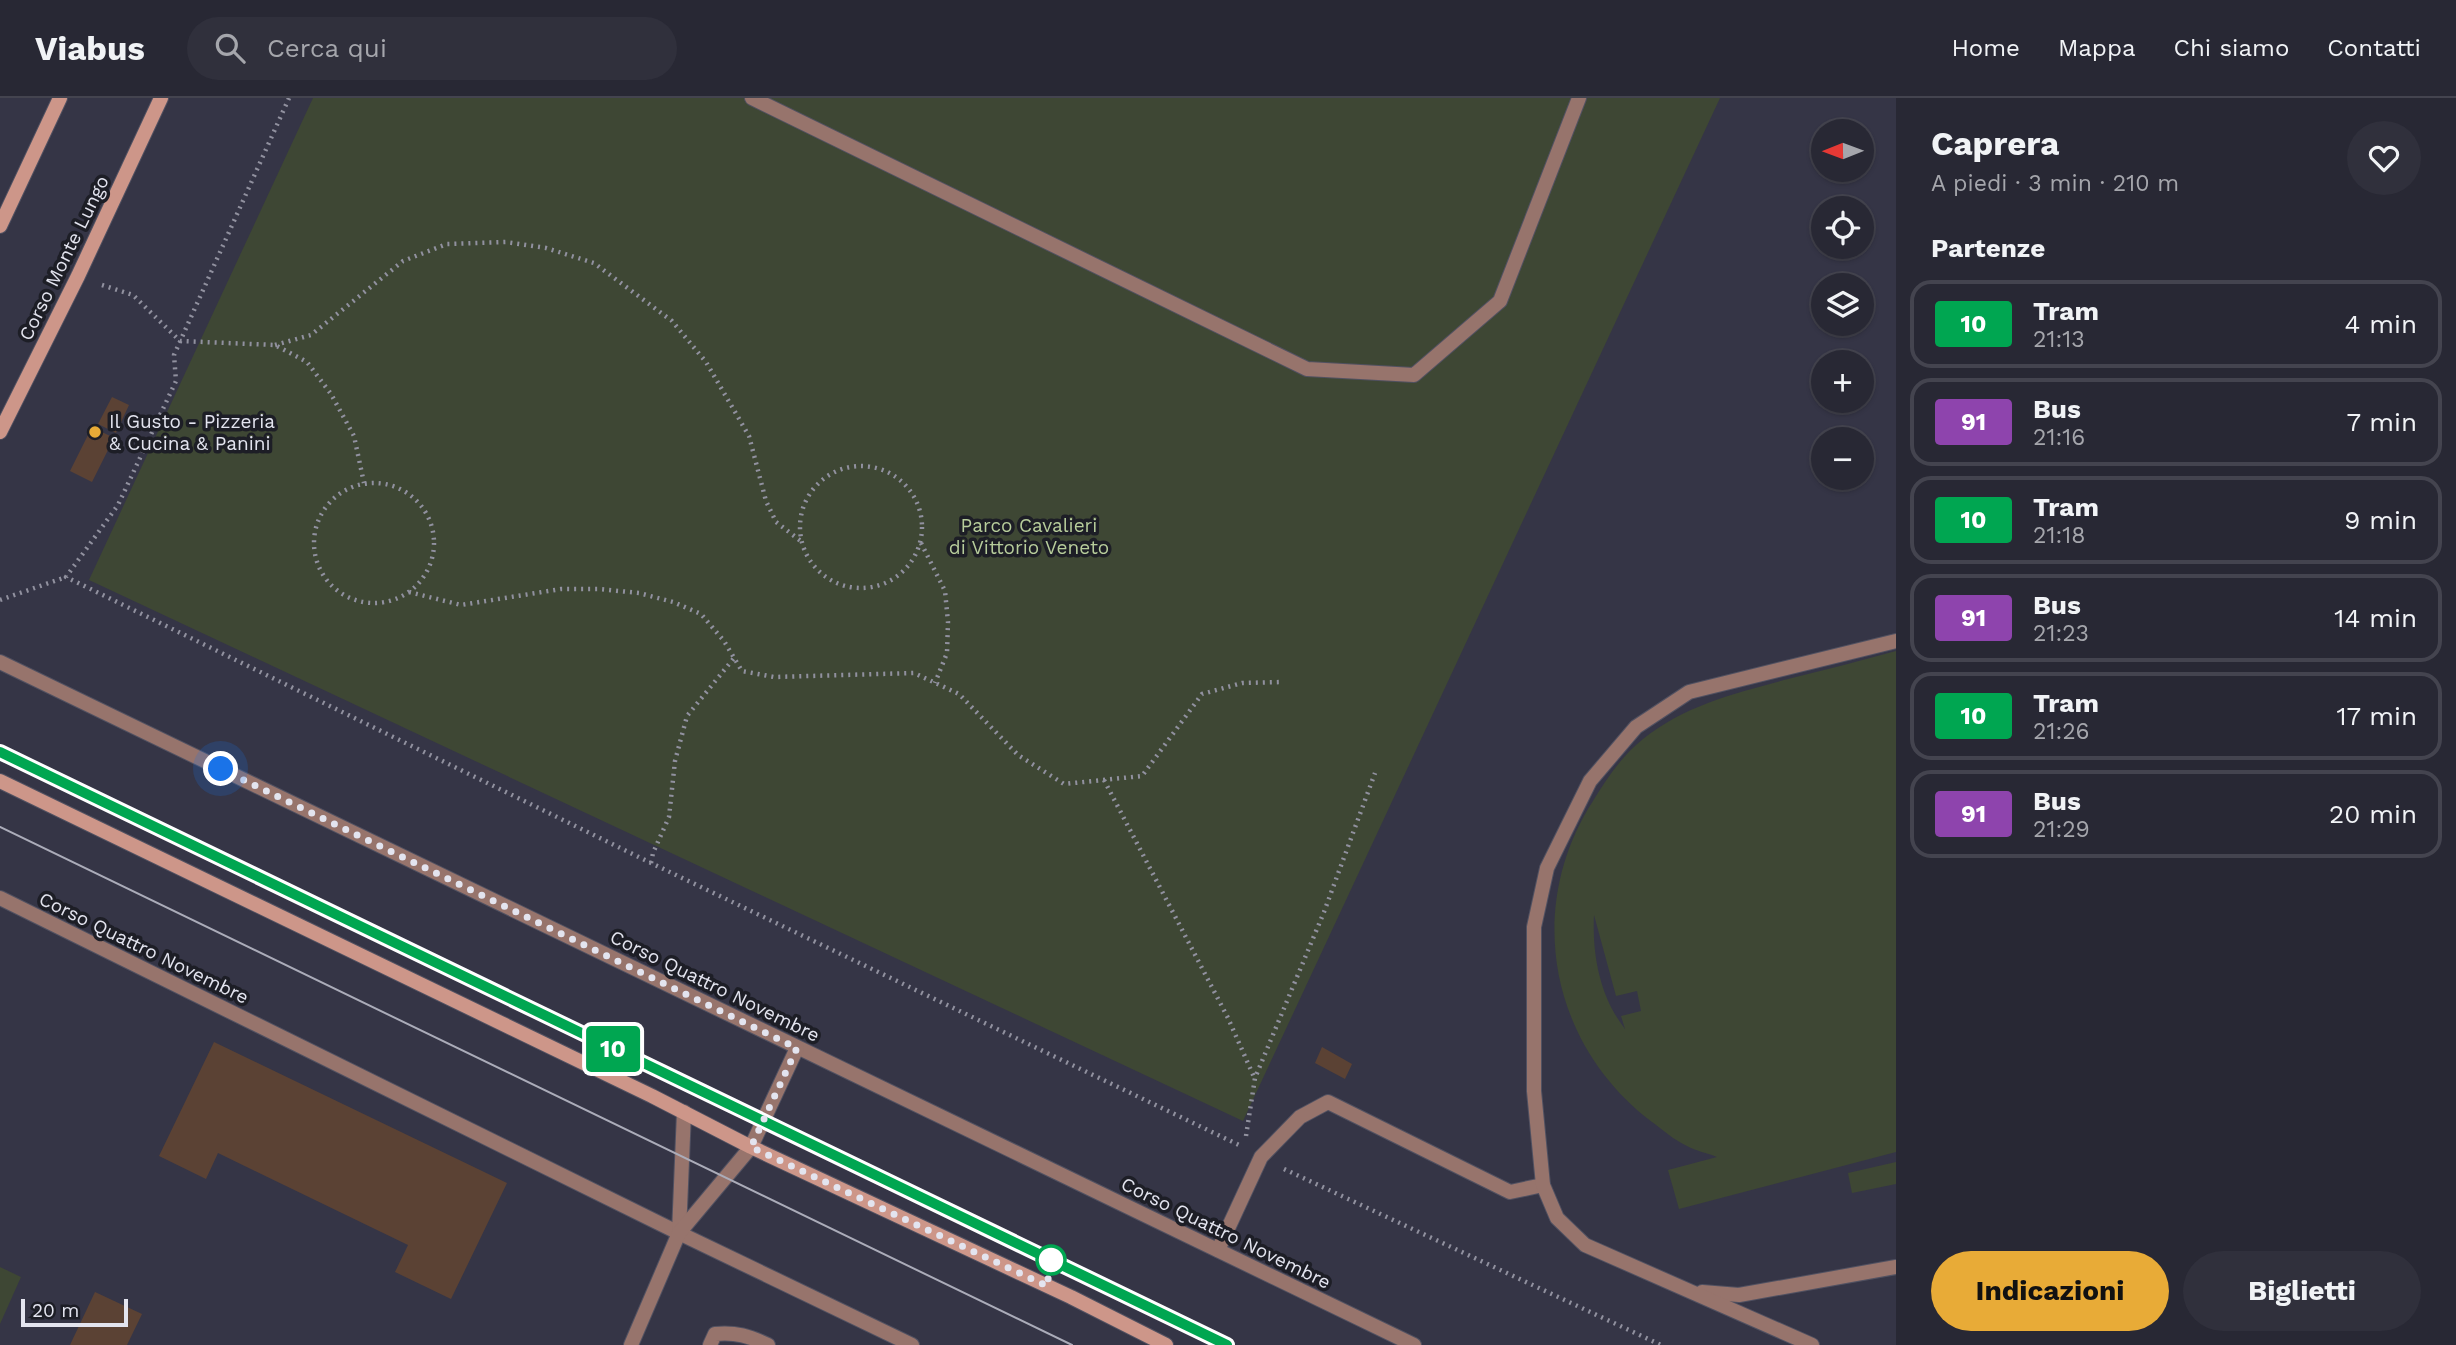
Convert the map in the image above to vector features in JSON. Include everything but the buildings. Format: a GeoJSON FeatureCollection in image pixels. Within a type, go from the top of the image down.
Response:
{"type":"FeatureCollection","features":[{"type":"Feature","properties":{"kind":"main road"},"geometry":{"type":"LineString","coordinates":[[0,226],[60,98]]}},
{"type":"Feature","properties":{"kind":"main road","name":"Corso Monte Lungo"},"geometry":{"type":"LineString","coordinates":[[0,432],[78,276],[161,98]]}},
{"type":"Feature","properties":{"kind":"main road"},"geometry":{"type":"LineString","coordinates":[[0,781],[684,1112],[751,1147],[1071,1297],[1166,1345]]}},
{"type":"Feature","properties":{"kind":"street"},"geometry":{"type":"LineString","coordinates":[[752,98],[1307,369],[1414,375],[1500,301],[1578,98]]}},
{"type":"Feature","properties":{"kind":"street"},"geometry":{"type":"LineString","coordinates":[[1812,1345],[1584,1245],[1557,1218],[1543,1185],[1534,1091],[1534,927],[1548,868],[1590,781],[1636,726],[1689,692],[1896,641]]}},
{"type":"Feature","properties":{"kind":"street","name":"Corso Quattro Novembre"},"geometry":{"type":"LineString","coordinates":[[0,662],[1414,1345]]}},
{"type":"Feature","properties":{"kind":"street","name":"Corso Quattro Novembre"},"geometry":{"type":"LineString","coordinates":[[0,898],[912,1345]]}},
{"type":"Feature","properties":{"kind":"street"},"geometry":{"type":"LineString","coordinates":[[631,1345],[679,1233],[751,1147],[797,1048]]}},
{"type":"Feature","properties":{"kind":"street"},"geometry":{"type":"LineString","coordinates":[[1217,1250],[1261,1157],[1300,1117],[1328,1102],[1510,1192],[1543,1185]]}},
{"type":"Feature","properties":{"kind":"street"},"geometry":{"type":"LineString","coordinates":[[679,1233],[684,1112]]}},
{"type":"Feature","properties":{"kind":"street"},"geometry":{"type":"LineString","coordinates":[[1690,1291],[1739,1296],[1896,1267]]}},
{"type":"Feature","properties":{"kind":"street"},"geometry":{"type":"LineString","coordinates":[[710,1345],[715,1334],[735,1332],[768,1345]]}},
{"type":"Feature","properties":{"kind":"path"},"geometry":{"type":"LineString","coordinates":[[0,600],[66,578],[118,506],[176,381],[174,355],[289,98]]}},
{"type":"Feature","properties":{"kind":"path"},"geometry":{"type":"LineString","coordinates":[[78,276],[133,295],[180,341],[275,345],[311,335],[403,261],[447,244],[506,242],[547,248],[594,263],[672,321],[706,362],[748,436],[766,500],[776,522],[802,542]]}},
{"type":"Feature","properties":{"kind":"path"},"geometry":{"type":"LineString","coordinates":[[275,345],[307,362],[331,394],[354,436],[364,483]]}},
{"type":"Feature","properties":{"kind":"path"},"geometry":{"type":"LineString","coordinates":[[851,467],[871,467],[891,473],[906,486],[917,503],[922,522],[920,543],[912,561],[898,576],[881,585],[861,589],[841,585],[824,576],[810,561],[802,542],[801,522],[805,503],[816,486],[832,474],[851,467]]}},
{"type":"Feature","properties":{"kind":"path"},"geometry":{"type":"LineString","coordinates":[[364,483],[385,484],[403,490],[419,503],[429,520],[434,540],[431,560],[423,578],[409,592],[391,601],[371,603],[352,600],[335,589],[322,574],[315,556],[314,536],[324,509],[346,489],[364,483]]}},
{"type":"Feature","properties":{"kind":"path"},"geometry":{"type":"LineString","coordinates":[[920,543],[945,591],[947,653],[935,683]]}},
{"type":"Feature","properties":{"kind":"path"},"geometry":{"type":"LineString","coordinates":[[66,578],[1244,1148],[1255,1078],[1324,912],[1374,773]]}},
{"type":"Feature","properties":{"kind":"path"},"geometry":{"type":"LineString","coordinates":[[409,592],[461,605],[561,589],[639,593],[673,602],[701,614],[724,641],[742,671],[774,677],[914,673],[959,694],[1018,755],[1064,784],[1142,776],[1202,694],[1242,683],[1283,682]]}},
{"type":"Feature","properties":{"kind":"path"},"geometry":{"type":"LineString","coordinates":[[651,863],[669,817],[675,761],[687,716],[734,659]]}},
{"type":"Feature","properties":{"kind":"path"},"geometry":{"type":"LineString","coordinates":[[1104,780],[1228,1018],[1255,1078]]}},
{"type":"Feature","properties":{"kind":"path"},"geometry":{"type":"LineString","coordinates":[[1261,1157],[1661,1345]]}},
{"type":"Feature","properties":{"kind":"green space","name":"Parco Cavalieri di Vittorio Veneto"},"geometry":{"type":"Polygon","coordinates":[[[313,98],[1720,98],[1243,1121],[89,580],[313,98]]]}},
{"type":"Feature","properties":{"kind":"green space"},"geometry":{"type":"Polygon","coordinates":[[[1896,651],[1896,1152],[1679,1209],[1668,1170],[1717,1157],[1690,1148],[1673,1138],[1617,1090],[1590,1054],[1570,1015],[1558,973],[1554,929],[1559,885],[1572,842],[1593,801],[1615,768],[1635,746],[1659,727],[1676,717],[1730,695],[1896,651]],[[1594,915],[1594,945],[1599,975],[1609,1003],[1625,1029],[1621,1016],[1641,1011],[1637,991],[1616,996],[1594,915]]]}},
{"type":"Feature","properties":{"kind":"green space"},"geometry":{"type":"Polygon","coordinates":[[[1896,1162],[1896,1184],[1852,1193],[1848,1173],[1896,1162]]]}},
{"type":"Feature","properties":{"kind":"green space"},"geometry":{"type":"Polygon","coordinates":[[[0,1267],[21,1277],[0,1324],[0,1267]]]}},
{"type":"Feature","properties":{"kind":"tram line"},"geometry":{"type":"LineString","coordinates":[[0,752],[1227,1345]]}},
{"type":"Feature","properties":{"kind":"tram line","name":"10"},"geometry":{"type":"LineString","coordinates":[[0,752],[1227,1345]]}},
{"type":"Feature","properties":{"kind":"tram line"},"geometry":{"type":"LineString","coordinates":[[0,827],[1072,1345]]}},
{"type":"Feature","properties":{"kind":"place","name":"Il Gusto - Pizzeria & Cucina & Panini"},"geometry":{"type":"Point","coordinates":[95,432]}},
{"type":"Feature","properties":{"kind":"route"},"geometry":{"type":"LineString","coordinates":[[221,769],[797,1048],[751,1147],[1047,1286],[1051,1260]]}}]}
